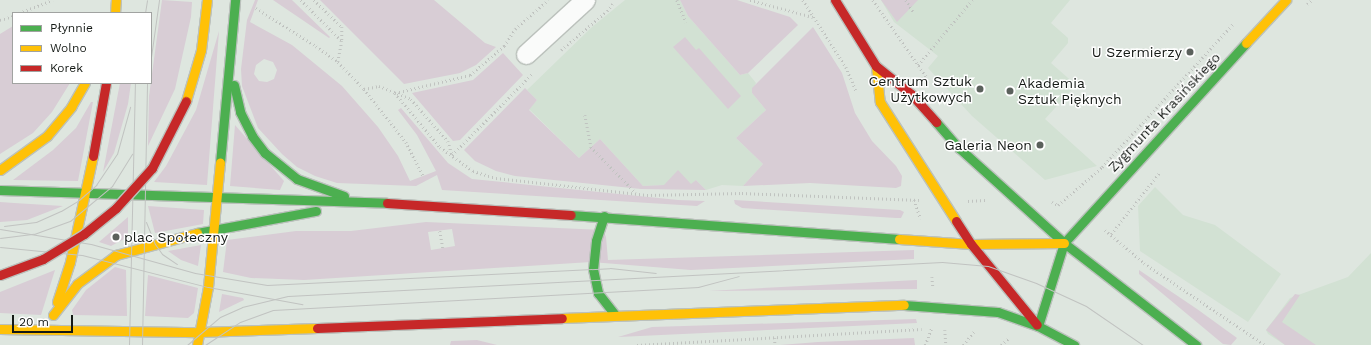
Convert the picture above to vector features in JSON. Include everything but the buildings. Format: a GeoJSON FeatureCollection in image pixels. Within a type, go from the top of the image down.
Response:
{"type":"FeatureCollection","features":[{"type":"Feature","properties":{"kind":"main road"},"geometry":{"type":"LineString","coordinates":[[115,12],[116,0]]}},
{"type":"Feature","properties":{"kind":"main road"},"geometry":{"type":"LineString","coordinates":[[0,275],[43,259],[84,234],[116,208],[152,168],[172,134],[188,99],[201,50],[207,0]]}},
{"type":"Feature","properties":{"kind":"main road"},"geometry":{"type":"LineString","coordinates":[[197,345],[208,286],[215,228],[235,0]]}},
{"type":"Feature","properties":{"kind":"main road"},"geometry":{"type":"LineString","coordinates":[[836,0],[876,66],[911,94],[959,148],[1064,243],[1196,345]]}},
{"type":"Feature","properties":{"kind":"main road","name":"Zygmunta Krasińskiego"},"geometry":{"type":"LineString","coordinates":[[1064,243],[1286,0]]}},
{"type":"Feature","properties":{"kind":"main road"},"geometry":{"type":"LineString","coordinates":[[229,63],[240,112],[252,136],[265,153],[297,179],[364,203]]}},
{"type":"Feature","properties":{"kind":"main road"},"geometry":{"type":"LineString","coordinates":[[876,66],[880,102],[971,244],[1038,326]]}},
{"type":"Feature","properties":{"kind":"main road"},"geometry":{"type":"LineString","coordinates":[[0,170],[47,136],[71,107],[84,84]]}},
{"type":"Feature","properties":{"kind":"main road"},"geometry":{"type":"LineString","coordinates":[[47,334],[70,262],[86,194],[106,84]]}},
{"type":"Feature","properties":{"kind":"main road"},"geometry":{"type":"LineString","coordinates":[[0,190],[364,203],[604,216],[971,244],[1064,243]]}},
{"type":"Feature","properties":{"kind":"main road"},"geometry":{"type":"LineString","coordinates":[[53,315],[77,284],[93,270],[116,255],[215,228],[364,203]]}},
{"type":"Feature","properties":{"kind":"main road"},"geometry":{"type":"LineString","coordinates":[[604,216],[596,241],[593,269],[598,293],[615,315]]}},
{"type":"Feature","properties":{"kind":"main road"},"geometry":{"type":"LineString","coordinates":[[1038,326],[1064,243]]}},
{"type":"Feature","properties":{"kind":"main road"},"geometry":{"type":"LineString","coordinates":[[0,329],[47,334],[317,329],[615,315],[908,305],[998,312],[1038,326],[1074,345]]}},
{"type":"Feature","properties":{"kind":"main road"},"geometry":{"type":"LineString","coordinates":[[304,337],[317,329]]}},
{"type":"Feature","properties":{"kind":"street"},"geometry":{"type":"LineString","coordinates":[[526,54],[585,0]]}},
{"type":"Feature","properties":{"kind":"path"},"geometry":{"type":"LineString","coordinates":[[22,12],[53,0]]}},
{"type":"Feature","properties":{"kind":"path"},"geometry":{"type":"LineString","coordinates":[[301,0],[342,41]]}},
{"type":"Feature","properties":{"kind":"path"},"geometry":{"type":"LineString","coordinates":[[314,0],[342,27],[342,41],[338,62]]}},
{"type":"Feature","properties":{"kind":"path"},"geometry":{"type":"LineString","coordinates":[[395,93],[470,75],[504,46],[515,29],[548,0]]}},
{"type":"Feature","properties":{"kind":"path"},"geometry":{"type":"LineString","coordinates":[[677,0],[686,22]]}},
{"type":"Feature","properties":{"kind":"path"},"geometry":{"type":"LineString","coordinates":[[750,0],[814,18]]}},
{"type":"Feature","properties":{"kind":"path"},"geometry":{"type":"LineString","coordinates":[[803,0],[846,67],[859,98]]}},
{"type":"Feature","properties":{"kind":"path"},"geometry":{"type":"LineString","coordinates":[[906,0],[914,13]]}},
{"type":"Feature","properties":{"kind":"path"},"geometry":{"type":"LineString","coordinates":[[918,65],[972,0]]}},
{"type":"Feature","properties":{"kind":"path"},"geometry":{"type":"LineString","coordinates":[[565,48],[598,20],[612,4]]}},
{"type":"Feature","properties":{"kind":"path"},"geometry":{"type":"LineString","coordinates":[[255,8],[286,25],[338,62],[364,89],[406,142],[423,176]]}},
{"type":"Feature","properties":{"kind":"path"},"geometry":{"type":"LineString","coordinates":[[0,20],[12,16]]}},
{"type":"Feature","properties":{"kind":"path"},"geometry":{"type":"LineString","coordinates":[[1058,205],[1102,167],[1234,23]]}},
{"type":"Feature","properties":{"kind":"path"},"geometry":{"type":"LineString","coordinates":[[452,155],[535,71]]}},
{"type":"Feature","properties":{"kind":"path"},"geometry":{"type":"LineString","coordinates":[[364,89],[379,86],[411,99],[448,141],[452,155]]}},
{"type":"Feature","properties":{"kind":"path"},"geometry":{"type":"LineString","coordinates":[[395,93],[440,147],[473,171],[496,178],[636,193],[742,194],[914,201],[921,219]]}},
{"type":"Feature","properties":{"kind":"path"},"geometry":{"type":"LineString","coordinates":[[585,115],[591,147],[636,193]]}},
{"type":"Feature","properties":{"kind":"path"},"geometry":{"type":"LineString","coordinates":[[960,201],[992,198]]}},
{"type":"Feature","properties":{"kind":"path"},"geometry":{"type":"LineString","coordinates":[[1102,228],[1144,263],[1265,345]]}},
{"type":"Feature","properties":{"kind":"path"},"geometry":{"type":"LineString","coordinates":[[440,231],[443,248]]}},
{"type":"Feature","properties":{"kind":"path"},"geometry":{"type":"LineString","coordinates":[[932,277],[934,289]]}},
{"type":"Feature","properties":{"kind":"path"},"geometry":{"type":"LineString","coordinates":[[924,345],[932,328]]}},
{"type":"Feature","properties":{"kind":"path"},"geometry":{"type":"LineString","coordinates":[[945,328],[946,345]]}},
{"type":"Feature","properties":{"kind":"path"},"geometry":{"type":"LineString","coordinates":[[637,345],[915,330]]}},
{"type":"Feature","properties":{"kind":"path"},"geometry":{"type":"LineString","coordinates":[[963,345],[973,336]]}},
{"type":"Feature","properties":{"kind":"path"},"geometry":{"type":"LineString","coordinates":[[1001,345],[1010,336]]}},
{"type":"Feature","properties":{"kind":"path"},"geometry":{"type":"LineString","coordinates":[[774,337],[775,345]]}},
{"type":"Feature","properties":{"kind":"shaded area"},"geometry":{"type":"Polygon","coordinates":[[[162,0],[192,2],[191,17],[175,89],[148,146],[149,96],[151,84],[152,84],[152,74],[162,0]]]}},
{"type":"Feature","properties":{"kind":"shaded area"},"geometry":{"type":"Polygon","coordinates":[[[255,0],[258,0],[250,22],[292,45],[342,86],[378,127],[398,156],[410,181],[436,171],[417,135],[398,110],[401,108],[448,163],[472,179],[678,200],[705,201],[697,206],[442,190],[437,175],[416,186],[337,183],[315,176],[297,167],[282,154],[258,128],[242,86],[241,69],[247,20],[255,0]],[[264,59],[256,65],[254,74],[259,81],[267,82],[274,79],[277,70],[273,62],[264,59]]]}},
{"type":"Feature","properties":{"kind":"shaded area"},"geometry":{"type":"Polygon","coordinates":[[[273,0],[292,0],[330,37],[329,38],[273,0]]]}},
{"type":"Feature","properties":{"kind":"shaded area"},"geometry":{"type":"Polygon","coordinates":[[[320,0],[434,0],[485,43],[496,47],[476,65],[460,73],[404,84],[320,0]]]}},
{"type":"Feature","properties":{"kind":"shaded area"},"geometry":{"type":"Polygon","coordinates":[[[625,0],[680,0],[688,16],[740,75],[748,73],[756,83],[752,93],[766,110],[736,138],[763,164],[743,186],[722,185],[706,190],[696,180],[692,184],[643,186],[600,139],[579,158],[529,109],[537,100],[527,90],[592,27],[625,0]]]}},
{"type":"Feature","properties":{"kind":"shaded area"},"geometry":{"type":"Polygon","coordinates":[[[680,0],[737,0],[790,17],[798,25],[748,73],[740,75],[688,16],[680,0]]]}},
{"type":"Feature","properties":{"kind":"shaded area","name":"Akademia Sztuk Pięknych"},"geometry":{"type":"Polygon","coordinates":[[[881,0],[1070,0],[1051,23],[1068,38],[1068,43],[1051,63],[1076,85],[1045,119],[1097,166],[1045,180],[972,116],[928,68],[938,56],[894,22],[881,0]]]}},
{"type":"Feature","properties":{"kind":"shaded area"},"geometry":{"type":"Polygon","coordinates":[[[881,0],[918,0],[897,22],[881,0]]]}},
{"type":"Feature","properties":{"kind":"shaded area"},"geometry":{"type":"Polygon","coordinates":[[[12,27],[12,84],[69,84],[52,112],[33,133],[0,154],[0,34],[12,27]]]}},
{"type":"Feature","properties":{"kind":"shaded area"},"geometry":{"type":"Polygon","coordinates":[[[813,27],[842,73],[855,113],[872,141],[896,166],[902,176],[901,186],[896,188],[810,183],[743,186],[763,164],[736,138],[766,110],[752,93],[752,88],[813,27]]]}},
{"type":"Feature","properties":{"kind":"shaded area"},"geometry":{"type":"Polygon","coordinates":[[[219,31],[207,185],[154,182],[166,166],[196,110],[219,31]]]}},
{"type":"Feature","properties":{"kind":"shaded area"},"geometry":{"type":"Polygon","coordinates":[[[685,37],[696,50],[699,48],[741,96],[728,109],[673,47],[685,37]]]}},
{"type":"Feature","properties":{"kind":"shaded area"},"geometry":{"type":"Polygon","coordinates":[[[503,53],[523,75],[460,140],[453,141],[412,93],[473,80],[503,53]]]}},
{"type":"Feature","properties":{"kind":"shaded area"},"geometry":{"type":"Polygon","coordinates":[[[120,84],[131,84],[128,104],[114,153],[103,172],[120,84]]]}},
{"type":"Feature","properties":{"kind":"shaded area"},"geometry":{"type":"Polygon","coordinates":[[[525,88],[537,100],[529,110],[579,158],[600,139],[643,186],[664,185],[678,170],[691,184],[696,180],[706,190],[641,189],[515,176],[496,171],[475,161],[464,150],[525,88]]]}},
{"type":"Feature","properties":{"kind":"shaded area"},"geometry":{"type":"Polygon","coordinates":[[[91,102],[93,102],[78,181],[13,180],[53,150],[76,128],[91,102]]]}},
{"type":"Feature","properties":{"kind":"shaded area"},"geometry":{"type":"Polygon","coordinates":[[[235,125],[284,181],[280,190],[230,186],[235,125]]]}},
{"type":"Feature","properties":{"kind":"shaded area"},"geometry":{"type":"Polygon","coordinates":[[[1155,187],[1183,215],[1215,225],[1281,274],[1248,322],[1140,251],[1138,206],[1155,187]]]}},
{"type":"Feature","properties":{"kind":"shaded area"},"geometry":{"type":"Polygon","coordinates":[[[734,200],[900,210],[904,212],[901,218],[896,218],[742,208],[735,204],[734,200]]]}},
{"type":"Feature","properties":{"kind":"shaded area"},"geometry":{"type":"Polygon","coordinates":[[[0,202],[63,206],[27,220],[0,222],[0,202]]]}},
{"type":"Feature","properties":{"kind":"shaded area"},"geometry":{"type":"Polygon","coordinates":[[[148,206],[204,210],[203,224],[155,233],[148,206]]]}},
{"type":"Feature","properties":{"kind":"shaded area"},"geometry":{"type":"Polygon","coordinates":[[[128,217],[128,237],[111,246],[99,242],[128,217]]]}},
{"type":"Feature","properties":{"kind":"shaded area"},"geometry":{"type":"Polygon","coordinates":[[[426,222],[603,230],[606,237],[608,260],[914,250],[914,259],[691,270],[591,262],[304,280],[251,278],[223,272],[227,240],[296,231],[351,231],[426,222]],[[452,229],[428,232],[431,250],[455,246],[452,229]]]}},
{"type":"Feature","properties":{"kind":"shaded area"},"geometry":{"type":"Polygon","coordinates":[[[201,245],[198,266],[181,260],[168,251],[201,245]]]}},
{"type":"Feature","properties":{"kind":"shaded area"},"geometry":{"type":"Polygon","coordinates":[[[1371,253],[1371,345],[1285,345],[1268,334],[1266,330],[1290,298],[1348,277],[1371,253]]]}},
{"type":"Feature","properties":{"kind":"shaded area"},"geometry":{"type":"Polygon","coordinates":[[[115,267],[126,270],[127,316],[73,315],[72,310],[86,290],[115,267]]]}},
{"type":"Feature","properties":{"kind":"shaded area"},"geometry":{"type":"Polygon","coordinates":[[[55,270],[41,315],[0,313],[0,292],[55,270]]]}},
{"type":"Feature","properties":{"kind":"shaded area"},"geometry":{"type":"Polygon","coordinates":[[[1139,270],[1237,338],[1231,345],[1223,344],[1139,274],[1139,270]]]}},
{"type":"Feature","properties":{"kind":"shaded area"},"geometry":{"type":"Polygon","coordinates":[[[148,275],[198,288],[194,313],[188,318],[145,316],[148,275]]]}},
{"type":"Feature","properties":{"kind":"shaded area"},"geometry":{"type":"Polygon","coordinates":[[[917,280],[917,289],[709,291],[726,290],[917,280]]]}},
{"type":"Feature","properties":{"kind":"shaded area"},"geometry":{"type":"Polygon","coordinates":[[[222,294],[243,298],[244,300],[219,312],[222,294]]]}},
{"type":"Feature","properties":{"kind":"shaded area"},"geometry":{"type":"Polygon","coordinates":[[[1295,294],[1300,295],[1282,322],[1316,345],[1285,345],[1266,330],[1295,294]]]}},
{"type":"Feature","properties":{"kind":"shaded area"},"geometry":{"type":"Polygon","coordinates":[[[916,319],[917,323],[618,337],[652,327],[916,319]]]}},
{"type":"Feature","properties":{"kind":"shaded area"},"geometry":{"type":"Polygon","coordinates":[[[914,338],[915,345],[780,345],[818,342],[914,338]]]}},
{"type":"Feature","properties":{"kind":"shaded area"},"geometry":{"type":"Polygon","coordinates":[[[477,340],[497,345],[450,345],[451,341],[477,340]]]}},
{"type":"Feature","properties":{"kind":"tram line"},"geometry":{"type":"LineString","coordinates":[[145,12],[147,0]]}},
{"type":"Feature","properties":{"kind":"tram line"},"geometry":{"type":"LineString","coordinates":[[152,50],[159,0]]}},
{"type":"Feature","properties":{"kind":"tram line"},"geometry":{"type":"LineString","coordinates":[[129,345],[135,84]]}},
{"type":"Feature","properties":{"kind":"tram line"},"geometry":{"type":"LineString","coordinates":[[142,345],[147,84]]}},
{"type":"Feature","properties":{"kind":"tram line"},"geometry":{"type":"LineString","coordinates":[[4,226],[36,222],[61,211],[79,200],[96,185],[117,154],[130,107]]}},
{"type":"Feature","properties":{"kind":"tram line"},"geometry":{"type":"LineString","coordinates":[[0,238],[34,234],[70,221],[112,186],[132,154]]}},
{"type":"Feature","properties":{"kind":"tram line"},"geometry":{"type":"LineString","coordinates":[[146,222],[155,244],[162,254],[177,264]]}},
{"type":"Feature","properties":{"kind":"tram line"},"geometry":{"type":"LineString","coordinates":[[0,229],[91,244],[195,273],[267,285],[610,268],[656,273]]}},
{"type":"Feature","properties":{"kind":"tram line"},"geometry":{"type":"LineString","coordinates":[[0,247],[82,255],[208,287],[302,304]]}},
{"type":"Feature","properties":{"kind":"tram line"},"geometry":{"type":"LineString","coordinates":[[187,345],[220,317],[242,307],[288,296],[942,262],[988,266],[1036,283],[1086,306],[1143,345]]}},
{"type":"Feature","properties":{"kind":"tram line"},"geometry":{"type":"LineString","coordinates":[[205,345],[240,322],[273,310],[698,287],[739,276]]}},
{"type":"Feature","properties":{"kind":"traffic: fast"},"geometry":{"type":"LineString","coordinates":[[220,163],[235,0]]}},
{"type":"Feature","properties":{"kind":"traffic: fast"},"geometry":{"type":"LineString","coordinates":[[1038,326],[1064,243],[1246,43]]}},
{"type":"Feature","properties":{"kind":"traffic: fast"},"geometry":{"type":"LineString","coordinates":[[234,85],[240,112],[252,136],[265,153],[297,179],[344,196]]}},
{"type":"Feature","properties":{"kind":"traffic: fast"},"geometry":{"type":"LineString","coordinates":[[936,122],[959,148],[1064,243],[1196,345]]}},
{"type":"Feature","properties":{"kind":"traffic: fast"},"geometry":{"type":"LineString","coordinates":[[0,190],[387,203]]}},
{"type":"Feature","properties":{"kind":"traffic: fast"},"geometry":{"type":"LineString","coordinates":[[197,233],[316,211]]}},
{"type":"Feature","properties":{"kind":"traffic: fast"},"geometry":{"type":"LineString","coordinates":[[571,215],[899,239]]}},
{"type":"Feature","properties":{"kind":"traffic: fast"},"geometry":{"type":"LineString","coordinates":[[604,216],[596,241],[593,269],[598,293],[615,315]]}},
{"type":"Feature","properties":{"kind":"traffic: fast"},"geometry":{"type":"LineString","coordinates":[[904,305],[998,312],[1038,326],[1074,345]]}},
{"type":"Feature","properties":{"kind":"traffic: slow"},"geometry":{"type":"LineString","coordinates":[[115,12],[116,0]]}},
{"type":"Feature","properties":{"kind":"traffic: slow"},"geometry":{"type":"LineString","coordinates":[[186,101],[201,50],[207,0]]}},
{"type":"Feature","properties":{"kind":"traffic: slow"},"geometry":{"type":"LineString","coordinates":[[1246,43],[1286,0]]}},
{"type":"Feature","properties":{"kind":"traffic: slow"},"geometry":{"type":"LineString","coordinates":[[876,66],[880,102],[956,221]]}},
{"type":"Feature","properties":{"kind":"traffic: slow"},"geometry":{"type":"LineString","coordinates":[[0,170],[47,136],[71,107],[84,84]]}},
{"type":"Feature","properties":{"kind":"traffic: slow"},"geometry":{"type":"LineString","coordinates":[[57,302],[70,262],[93,156]]}},
{"type":"Feature","properties":{"kind":"traffic: slow"},"geometry":{"type":"LineString","coordinates":[[197,345],[208,287],[220,163]]}},
{"type":"Feature","properties":{"kind":"traffic: slow"},"geometry":{"type":"LineString","coordinates":[[53,315],[77,284],[116,255],[197,233]]}},
{"type":"Feature","properties":{"kind":"traffic: slow"},"geometry":{"type":"LineString","coordinates":[[899,239],[971,244],[1064,243]]}},
{"type":"Feature","properties":{"kind":"traffic: slow"},"geometry":{"type":"LineString","coordinates":[[562,318],[904,305]]}},
{"type":"Feature","properties":{"kind":"traffic: slow"},"geometry":{"type":"LineString","coordinates":[[0,329],[200,332],[317,328]]}},
{"type":"Feature","properties":{"kind":"traffic: jam"},"geometry":{"type":"LineString","coordinates":[[835,0],[876,66],[911,94],[936,122]]}},
{"type":"Feature","properties":{"kind":"traffic: jam"},"geometry":{"type":"LineString","coordinates":[[93,156],[106,84]]}},
{"type":"Feature","properties":{"kind":"traffic: jam"},"geometry":{"type":"LineString","coordinates":[[0,275],[43,259],[84,234],[116,208],[152,168],[186,101]]}},
{"type":"Feature","properties":{"kind":"traffic: jam"},"geometry":{"type":"LineString","coordinates":[[387,203],[571,215]]}},
{"type":"Feature","properties":{"kind":"traffic: jam"},"geometry":{"type":"LineString","coordinates":[[956,221],[971,244],[1037,325]]}},
{"type":"Feature","properties":{"kind":"traffic: jam"},"geometry":{"type":"LineString","coordinates":[[317,328],[562,318]]}},
{"type":"Feature","properties":{"kind":"place","name":"U Szermierzy"},"geometry":{"type":"Point","coordinates":[1190,52]}},
{"type":"Feature","properties":{"kind":"place","name":"Centrum Sztuk Użytkowych"},"geometry":{"type":"Point","coordinates":[980,89]}},
{"type":"Feature","properties":{"kind":"place","name":"Akademia Sztuk Pięknych"},"geometry":{"type":"Point","coordinates":[1010,91]}},
{"type":"Feature","properties":{"kind":"place","name":"Galeria Neon"},"geometry":{"type":"Point","coordinates":[1040,145]}},
{"type":"Feature","properties":{"kind":"place","name":"plac Społeczny"},"geometry":{"type":"Point","coordinates":[116,237]}}]}
